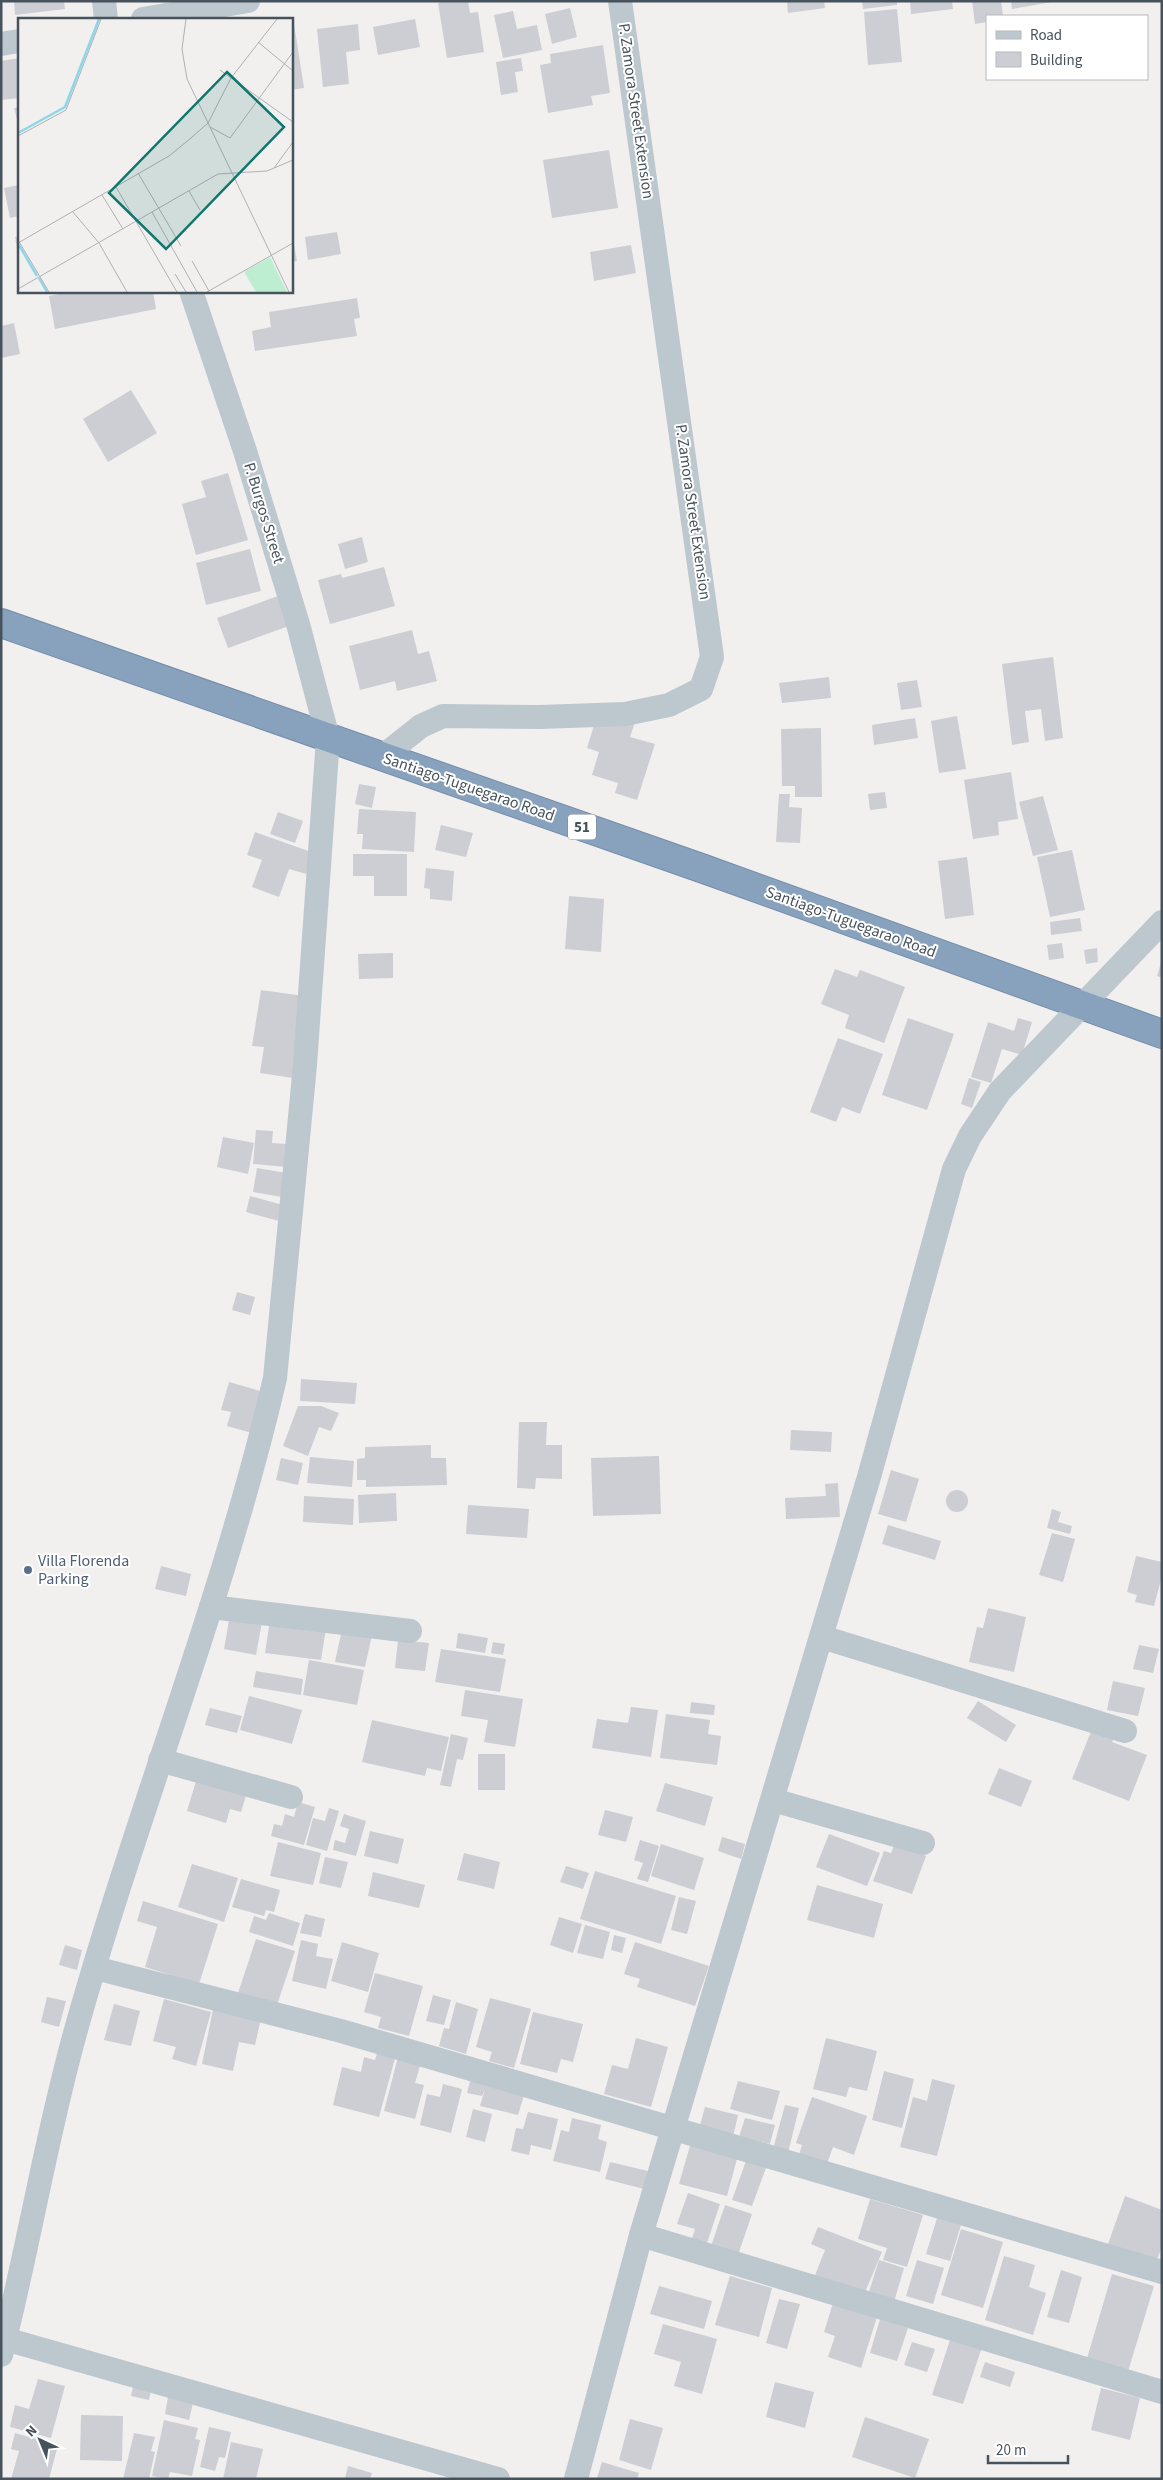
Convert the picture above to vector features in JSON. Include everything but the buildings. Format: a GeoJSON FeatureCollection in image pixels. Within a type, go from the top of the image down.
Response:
{"type":"FeatureCollection","features":[{"type":"Feature","properties":{"kind":"highway","name":"Santiago-Tuguegarao Road"},"geometry":{"type":"LineString","coordinates":[[1,623],[382,756],[1162,1034]]}},
{"type":"Feature","properties":{"kind":"street"},"geometry":{"type":"LineString","coordinates":[[104,1],[106,18]]}},
{"type":"Feature","properties":{"kind":"street"},"geometry":{"type":"LineString","coordinates":[[149,18],[248,1]]}},
{"type":"Feature","properties":{"kind":"street","name":"P. Zamora Street Extension"},"geometry":{"type":"LineString","coordinates":[[382,756],[421,726],[443,716],[625,714],[669,705],[701,689],[712,657],[620,1]]}},
{"type":"Feature","properties":{"kind":"street"},"geometry":{"type":"LineString","coordinates":[[1,44],[18,41]]}},
{"type":"Feature","properties":{"kind":"street","name":"P. Burgos Street"},"geometry":{"type":"LineString","coordinates":[[3,2347],[74,2038],[160,1760],[211,1607],[251,1478],[274,1378],[305,1065],[328,738],[298,624],[244,451],[191,292]]}},
{"type":"Feature","properties":{"kind":"street"},"geometry":{"type":"LineString","coordinates":[[576,2479],[641,2235],[869,1477],[954,1169],[970,1136],[1000,1091],[1162,922]]}},
{"type":"Feature","properties":{"kind":"street"},"geometry":{"type":"LineString","coordinates":[[211,1607],[410,1631]]}},
{"type":"Feature","properties":{"kind":"street"},"geometry":{"type":"LineString","coordinates":[[822,1636],[1125,1730]]}},
{"type":"Feature","properties":{"kind":"street"},"geometry":{"type":"LineString","coordinates":[[160,1760],[291,1797]]}},
{"type":"Feature","properties":{"kind":"street"},"geometry":{"type":"LineString","coordinates":[[773,1800],[922,1843]]}},
{"type":"Feature","properties":{"kind":"street"},"geometry":{"type":"LineString","coordinates":[[95,1968],[341,2031],[1162,2272]]}},
{"type":"Feature","properties":{"kind":"street"},"geometry":{"type":"LineString","coordinates":[[641,2235],[1162,2392]]}},
{"type":"Feature","properties":{"kind":"street"},"geometry":{"type":"LineString","coordinates":[[3,2347],[498,2479]]}},
{"type":"Feature","properties":{"kind":"place","name":"Villa Florenda Parking"},"geometry":{"type":"Point","coordinates":[28,1570]}}]}
